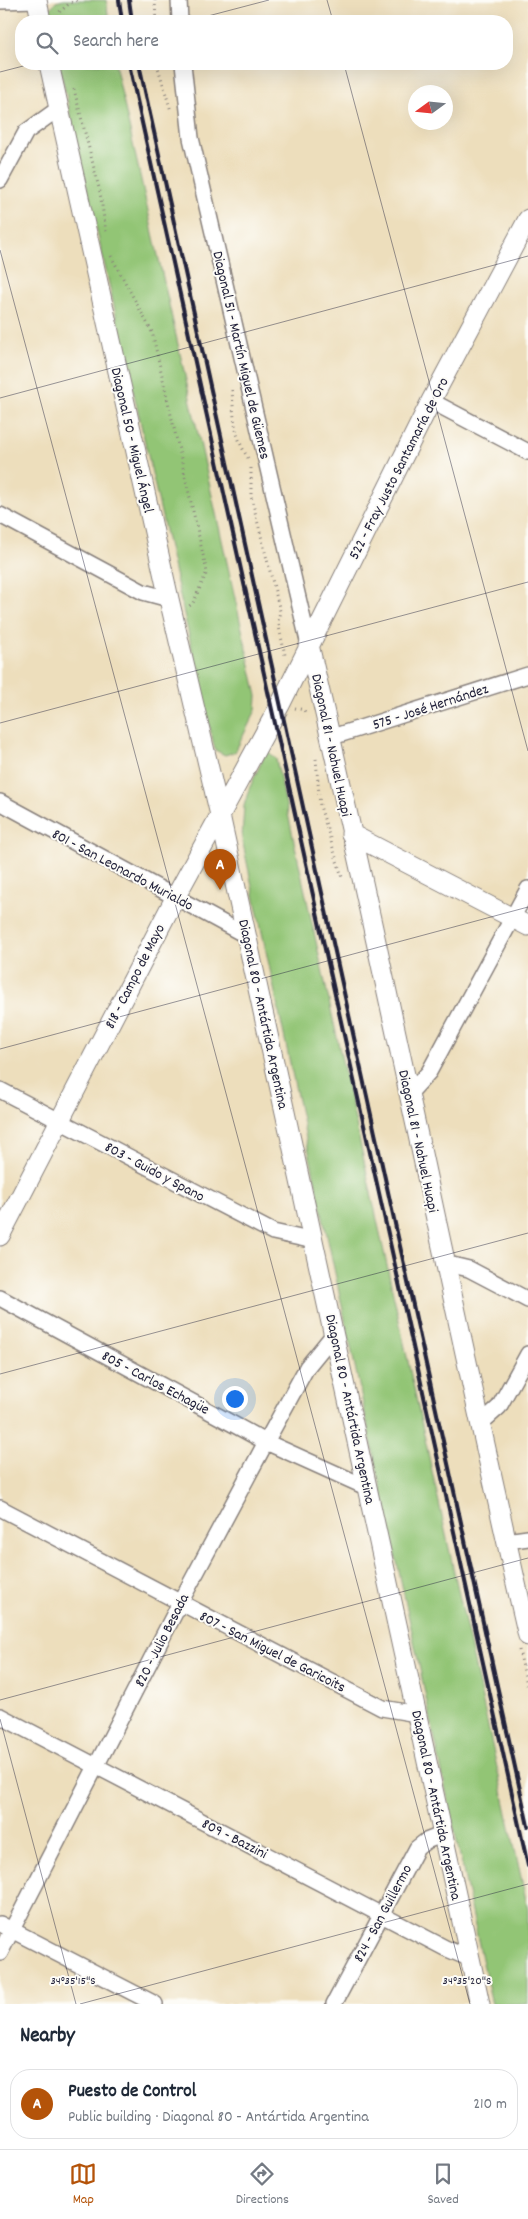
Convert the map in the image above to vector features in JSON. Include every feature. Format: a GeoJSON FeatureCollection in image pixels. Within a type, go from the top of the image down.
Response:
{"type":"FeatureCollection","features":[{"type":"Feature","properties":{"kind":"street"},"geometry":{"type":"LineString","coordinates":[[0,1],[37,0],[40,15]]}},
{"type":"Feature","properties":{"kind":"street"},"geometry":{"type":"LineString","coordinates":[[179,0],[180,15]]}},
{"type":"Feature","properties":{"kind":"street","name":"Diagonal 50 - Miguel Ángel"},"geometry":{"type":"LineString","coordinates":[[50,70],[169,599],[220,815]]}},
{"type":"Feature","properties":{"kind":"street","name":"Diagonal 51 - Martín Miguel de Güemes"},"geometry":{"type":"LineString","coordinates":[[184,70],[191,138],[309,646]]}},
{"type":"Feature","properties":{"kind":"street"},"geometry":{"type":"LineString","coordinates":[[0,180],[26,132],[58,109]]}},
{"type":"Feature","properties":{"kind":"street","name":"522 - Fray Justo Santamaría de Oro"},"geometry":{"type":"LineString","coordinates":[[273,718],[431,401],[528,219]]}},
{"type":"Feature","properties":{"kind":"street"},"geometry":{"type":"LineString","coordinates":[[431,401],[528,452]]}},
{"type":"Feature","properties":{"kind":"street"},"geometry":{"type":"LineString","coordinates":[[0,515],[143,592],[169,599]]}},
{"type":"Feature","properties":{"kind":"street","name":"Diagonal 81 - Nahuel Huapi"},"geometry":{"type":"LineString","coordinates":[[309,646],[332,737],[351,834],[506,1541],[522,1639]]}},
{"type":"Feature","properties":{"kind":"street","name":"575 - José Hernández"},"geometry":{"type":"LineString","coordinates":[[332,737],[528,675]]}},
{"type":"Feature","properties":{"kind":"street","name":"818 - Campo de Mayo"},"geometry":{"type":"LineString","coordinates":[[0,1236],[175,898],[273,718]]}},
{"type":"Feature","properties":{"kind":"street","name":"801 - San Leonardo Murialdo"},"geometry":{"type":"LineString","coordinates":[[0,802],[247,936]]}},
{"type":"Feature","properties":{"kind":"street","name":"Diagonal 80 - Antártida Argentina"},"geometry":{"type":"LineString","coordinates":[[220,815],[480,2004]]}},
{"type":"Feature","properties":{"kind":"street"},"geometry":{"type":"LineString","coordinates":[[351,834],[520,922]]}},
{"type":"Feature","properties":{"kind":"street"},"geometry":{"type":"LineString","coordinates":[[409,1094],[429,1072],[520,922],[528,889]]}},
{"type":"Feature","properties":{"kind":"street","name":"803 - Guido y Spano"},"geometry":{"type":"LineString","coordinates":[[0,1090],[273,1232],[314,1242]]}},
{"type":"Feature","properties":{"kind":"street"},"geometry":{"type":"LineString","coordinates":[[444,1263],[469,1268],[528,1300]]}},
{"type":"Feature","properties":{"kind":"street","name":"805 - Carlos Echagüe"},"geometry":{"type":"LineString","coordinates":[[0,1298],[266,1442],[368,1488]]}},
{"type":"Feature","properties":{"kind":"street","name":"820 - Julio Besada"},"geometry":{"type":"LineString","coordinates":[[0,1953],[6,1927],[96,1767],[180,1603],[266,1442],[307,1367],[334,1334]]}},
{"type":"Feature","properties":{"kind":"street"},"geometry":{"type":"LineString","coordinates":[[480,1424],[499,1407],[528,1354]]}},
{"type":"Feature","properties":{"kind":"street","name":"807 - San Miguel de Garicoits"},"geometry":{"type":"LineString","coordinates":[[0,1508],[382,1708],[417,1714]]}},
{"type":"Feature","properties":{"kind":"street"},"geometry":{"type":"LineString","coordinates":[[506,1541],[528,1538]]}},
{"type":"Feature","properties":{"kind":"street","name":"809 - Bazzini"},"geometry":{"type":"LineString","coordinates":[[0,1716],[445,1948],[470,1959]]}},
{"type":"Feature","properties":{"kind":"street","name":"824 - San Guillermo"},"geometry":{"type":"LineString","coordinates":[[334,2004],[417,1848],[426,1841],[444,1834]]}},
{"type":"Feature","properties":{"kind":"street"},"geometry":{"type":"LineString","coordinates":[[6,1927],[155,2004]]}},
{"type":"Feature","properties":{"kind":"path"},"geometry":{"type":"LineString","coordinates":[[58,15],[58,13],[70,3],[79,0]]}},
{"type":"Feature","properties":{"kind":"path"},"geometry":{"type":"LineString","coordinates":[[155,0],[156,15]]}},
{"type":"Feature","properties":{"kind":"path"},"geometry":{"type":"LineString","coordinates":[[159,70],[172,115]]}},
{"type":"Feature","properties":{"kind":"path"},"geometry":{"type":"LineString","coordinates":[[109,254],[152,332],[207,572],[193,604],[187,608]]}},
{"type":"Feature","properties":{"kind":"path"},"geometry":{"type":"LineString","coordinates":[[232,381],[234,427],[240,446],[251,462],[251,496],[280,611],[278,622],[285,657]]}},
{"type":"Feature","properties":{"kind":"path"},"geometry":{"type":"LineString","coordinates":[[290,684],[295,707],[304,710],[309,720]]}},
{"type":"Feature","properties":{"kind":"path"},"geometry":{"type":"LineString","coordinates":[[316,754],[320,806],[344,884]]}},
{"type":"Feature","properties":{"kind":"path"},"geometry":{"type":"LineString","coordinates":[[522,1639],[528,1689]]}},
{"type":"Feature","properties":{"kind":"green space"},"geometry":{"type":"Polygon","coordinates":[[[64,0],[106,0],[108,15],[50,15],[49,9],[56,2],[64,0]]]}},
{"type":"Feature","properties":{"kind":"green space"},"geometry":{"type":"Polygon","coordinates":[[[60,70],[116,70],[257,696],[256,710],[235,752],[225,755],[215,750],[60,70]]]}},
{"type":"Feature","properties":{"kind":"green space"},"geometry":{"type":"Polygon","coordinates":[[[267,750],[276,759],[528,1909],[528,2004],[492,2004],[490,1996],[242,839],[244,806],[249,789],[267,750]]]}},
{"type":"Feature","properties":{"kind":"railway"},"geometry":{"type":"LineString","coordinates":[[119,0],[121,15]]}},
{"type":"Feature","properties":{"kind":"railway"},"geometry":{"type":"LineString","coordinates":[[129,0],[131,15]]}},
{"type":"Feature","properties":{"kind":"railway"},"geometry":{"type":"LineString","coordinates":[[130,70],[528,1866]]}},
{"type":"Feature","properties":{"kind":"railway"},"geometry":{"type":"LineString","coordinates":[[140,70],[528,1826]]}},
{"type":"Feature","properties":{"kind":"place","name":"Puesto de Control"},"geometry":{"type":"Point","coordinates":[220,890]}}]}
